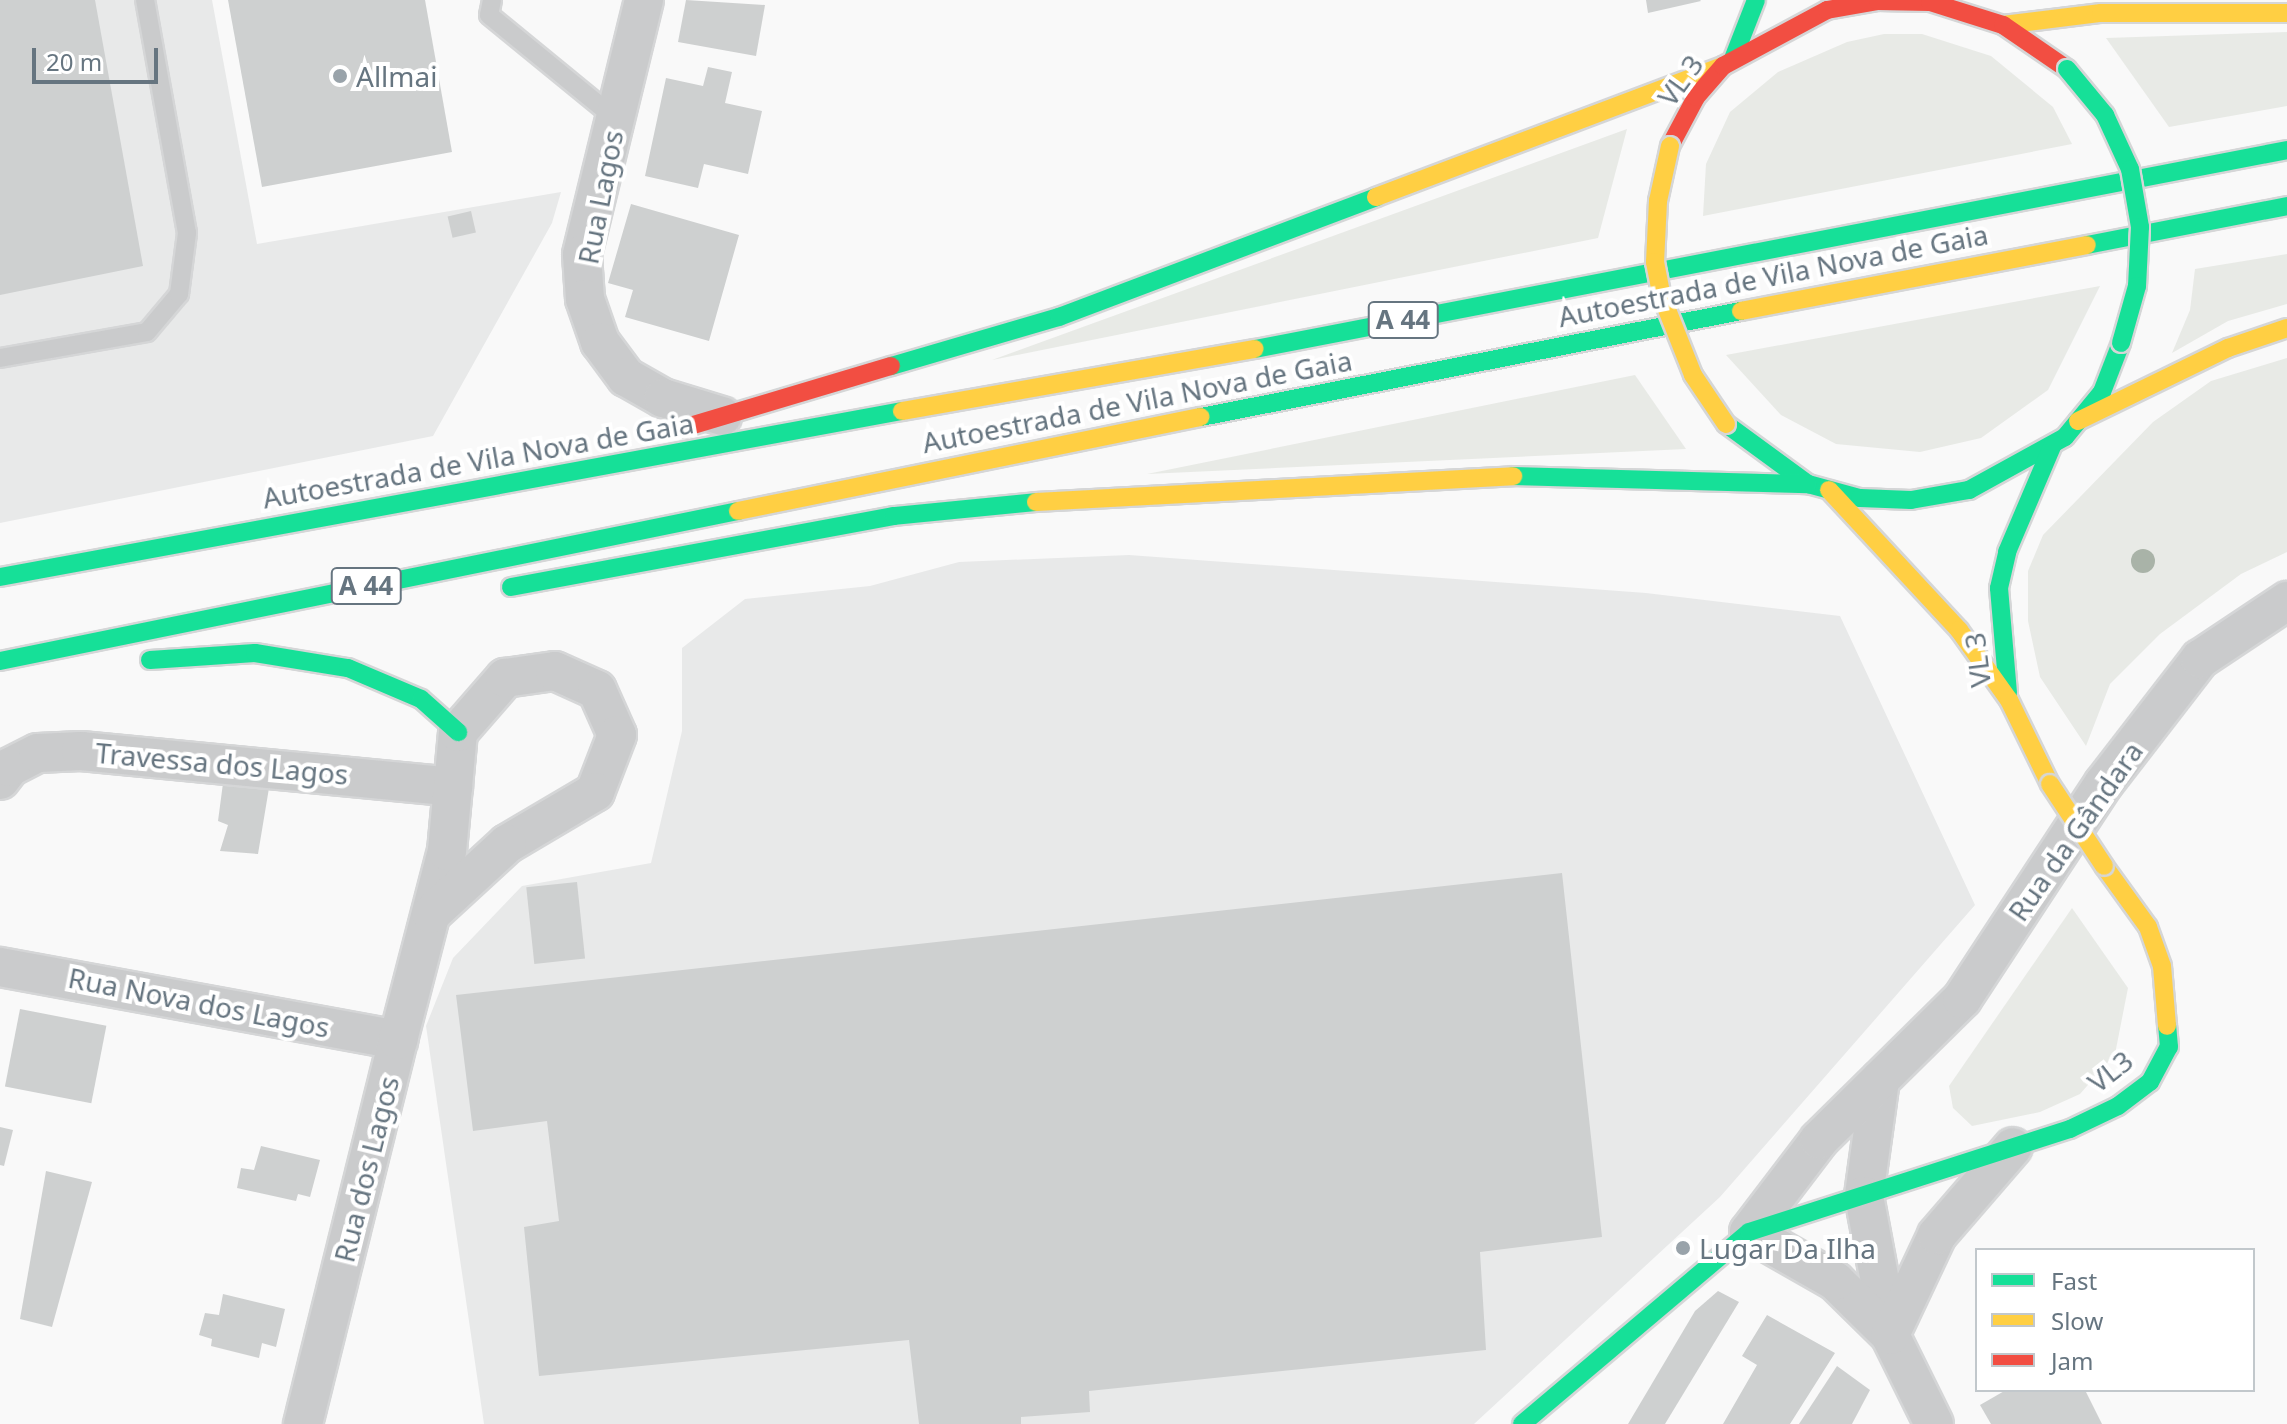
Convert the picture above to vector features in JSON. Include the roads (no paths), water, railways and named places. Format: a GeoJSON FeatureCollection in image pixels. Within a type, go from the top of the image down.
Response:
{"type":"FeatureCollection","features":[{"type":"Feature","properties":{"kind":"main road","name":"VL 3"},"geometry":{"type":"LineString","coordinates":[[1728,62],[1827,10],[1878,1],[1930,2],[1980,14],[2003,25],[2067,69],[2105,115],[2130,169],[2139,257],[2121,343],[2102,392],[2078,421],[2053,444],[1969,490],[1911,500],[1829,490],[1808,484],[1726,424],[1693,375],[1662,297],[1655,262],[1658,201],[1670,146],[1696,97],[1728,62],[1756,0]]}},
{"type":"Feature","properties":{"kind":"main road","name":"VL 3"},"geometry":{"type":"LineString","coordinates":[[1965,0],[1980,14]]}},
{"type":"Feature","properties":{"kind":"main road"},"geometry":{"type":"LineString","coordinates":[[2003,25],[2101,13],[2287,13]]}},
{"type":"Feature","properties":{"kind":"main road"},"geometry":{"type":"LineString","coordinates":[[516,478],[1059,317],[1728,62]]}},
{"type":"Feature","properties":{"kind":"main road","name":"Autoestrada de Vila Nova de Gaia"},"geometry":{"type":"LineString","coordinates":[[0,577],[516,478],[1182,363],[2287,150]]}},
{"type":"Feature","properties":{"kind":"main road","name":"Autoestrada de Vila Nova de Gaia"},"geometry":{"type":"LineString","coordinates":[[0,661],[1277,401],[2287,206]]}},
{"type":"Feature","properties":{"kind":"main road"},"geometry":{"type":"LineString","coordinates":[[2078,421],[2228,348],[2287,328]]}},
{"type":"Feature","properties":{"kind":"main road","name":"VL 3"},"geometry":{"type":"LineString","coordinates":[[2009,700],[1999,588],[2007,552],[2053,444]]}},
{"type":"Feature","properties":{"kind":"main road"},"geometry":{"type":"LineString","coordinates":[[495,590],[894,516],[1102,496],[1537,475],[1808,484]]}},
{"type":"Feature","properties":{"kind":"main road","name":"VL 3"},"geometry":{"type":"LineString","coordinates":[[1829,490],[1959,630],[2009,700]]}},
{"type":"Feature","properties":{"kind":"main road"},"geometry":{"type":"LineString","coordinates":[[276,635],[143,662],[255,653],[348,668],[421,699],[458,732]]}},
{"type":"Feature","properties":{"kind":"main road","name":"VL3"},"geometry":{"type":"LineString","coordinates":[[1749,1232],[2013,1147],[2118,1106],[2150,1082],[2169,1047],[2162,966],[2148,927],[2050,784],[2009,700]]}},
{"type":"Feature","properties":{"kind":"main road","name":"Rua da Gândara"},"geometry":{"type":"LineString","coordinates":[[1522,1424],[1749,1232]]}},
{"type":"Feature","properties":{"kind":"street","name":"Rua Lagos"},"geometry":{"type":"LineString","coordinates":[[644,0],[582,255],[584,285],[600,342],[626,377],[663,398],[722,416]]}},
{"type":"Feature","properties":{"kind":"street","name":"Rua da Gândara"},"geometry":{"type":"LineString","coordinates":[[1749,1232],[1819,1140],[1962,999],[2104,783],[2200,659],[2287,601]]}},
{"type":"Feature","properties":{"kind":"street"},"geometry":{"type":"LineString","coordinates":[[431,914],[507,844],[595,792],[617,735],[597,690],[555,671],[505,678],[458,732]]}},
{"type":"Feature","properties":{"kind":"street","name":"Rua dos Lagos"},"geometry":{"type":"LineString","coordinates":[[303,1424],[431,914],[453,787],[458,732]]}},
{"type":"Feature","properties":{"kind":"street","name":"Travessa dos Lagos"},"geometry":{"type":"LineString","coordinates":[[0,780],[10,767],[38,753],[81,751],[453,787]]}},
{"type":"Feature","properties":{"kind":"street","name":"Rua Nova dos Lagos"},"geometry":{"type":"LineString","coordinates":[[0,967],[398,1040]]}},
{"type":"Feature","properties":{"kind":"street"},"geometry":{"type":"LineString","coordinates":[[1880,1080],[1864,1196],[1890,1335],[1934,1424]]}},
{"type":"Feature","properties":{"kind":"street"},"geometry":{"type":"LineString","coordinates":[[1890,1335],[1937,1235],[2013,1147]]}},
{"type":"Feature","properties":{"kind":"street"},"geometry":{"type":"LineString","coordinates":[[1749,1232],[1835,1281],[1890,1335]]}},
{"type":"Feature","properties":{"kind":"lane"},"geometry":{"type":"LineString","coordinates":[[0,358],[147,332],[179,294],[187,233],[145,0]]}},
{"type":"Feature","properties":{"kind":"lane"},"geometry":{"type":"LineString","coordinates":[[492,0],[489,15],[616,119]]}},
{"type":"Feature","properties":{"kind":"place","name":"Allmai"},"geometry":{"type":"Point","coordinates":[340,76]}},
{"type":"Feature","properties":{"kind":"place","name":"Lugar Da Ilha"},"geometry":{"type":"Point","coordinates":[1683,1248]}}]}
